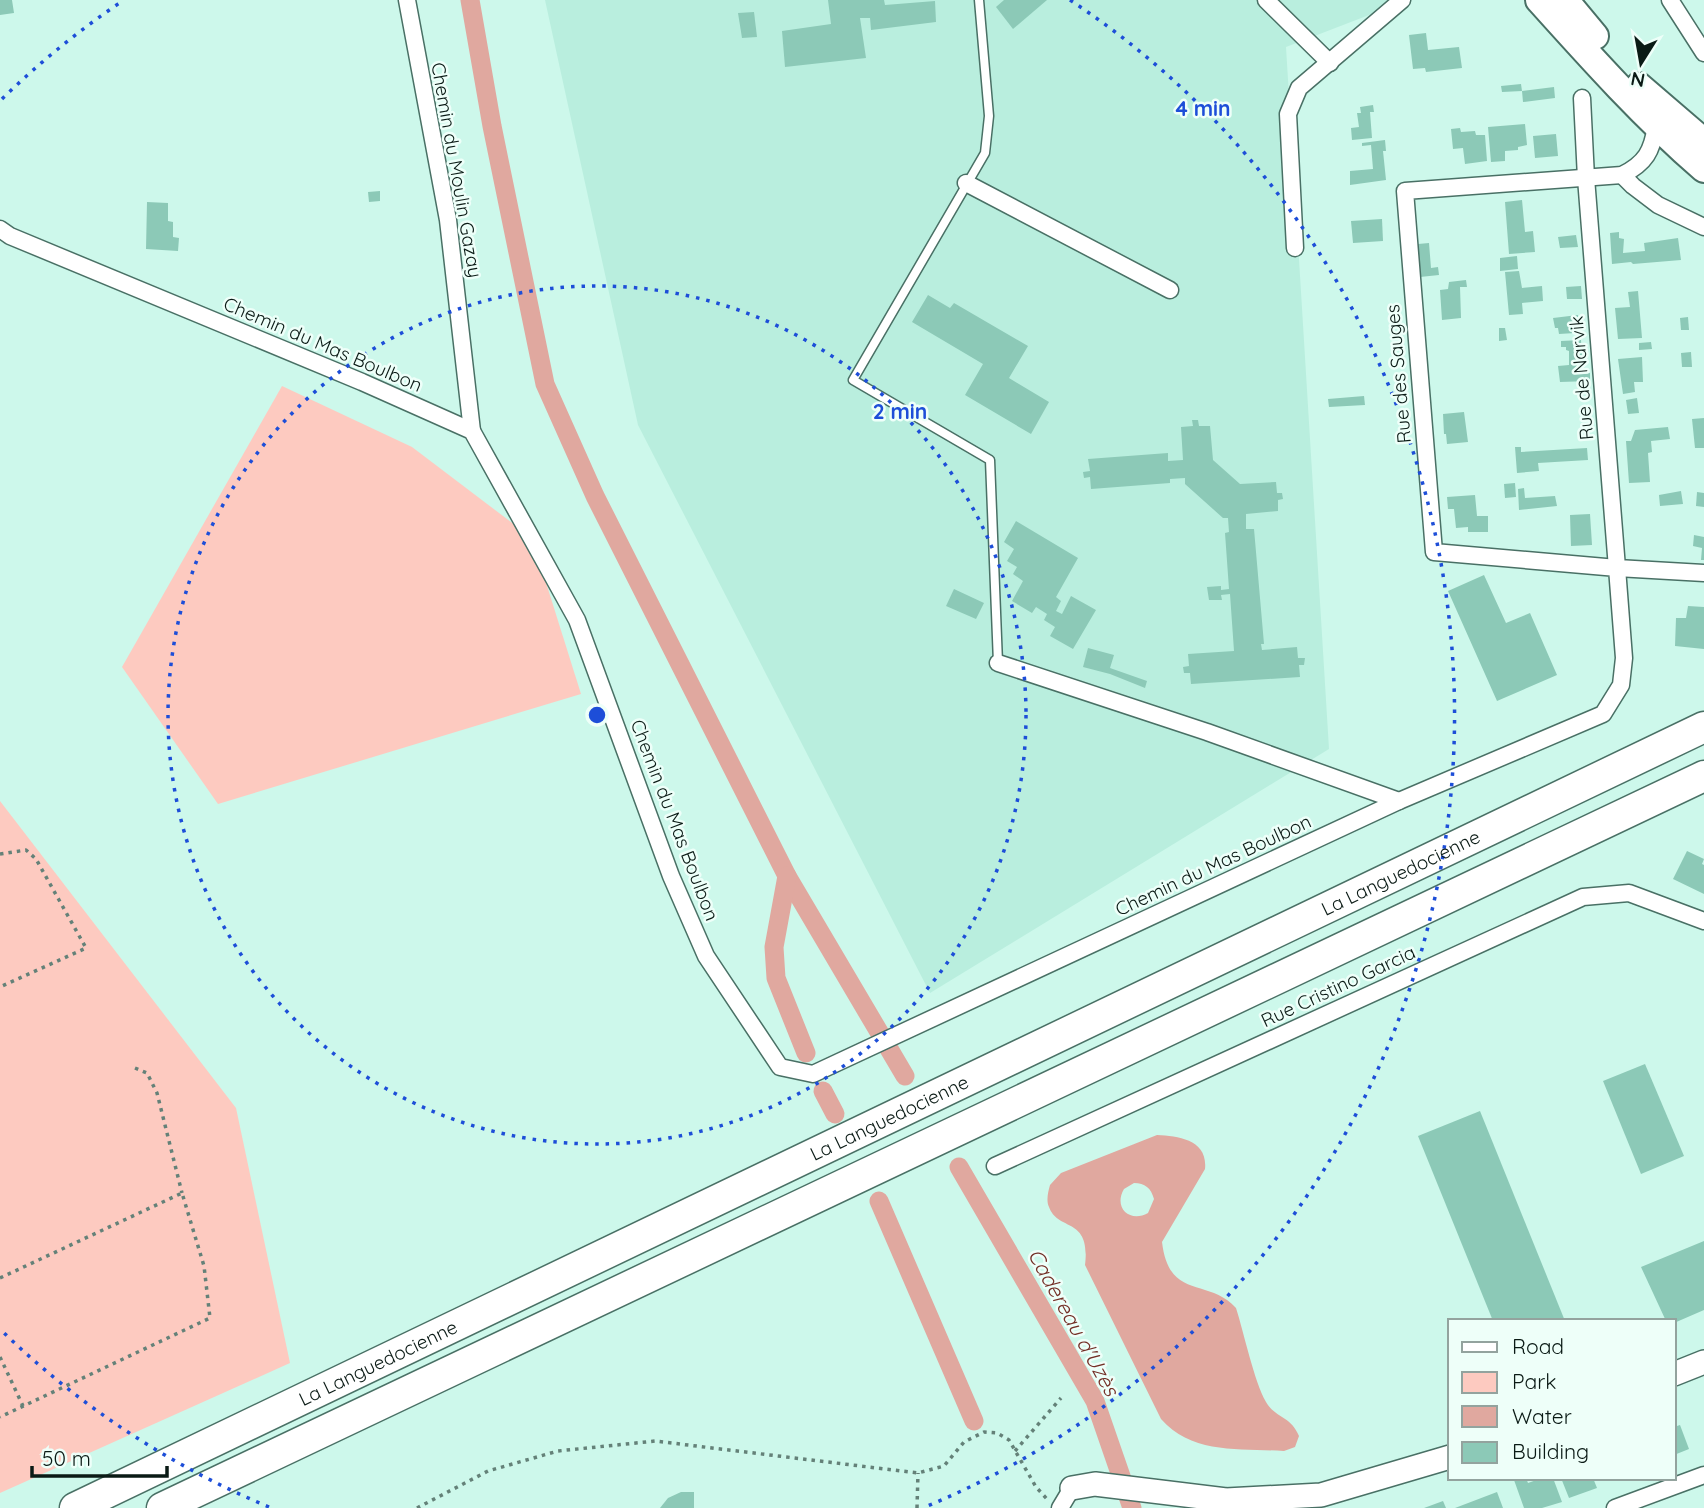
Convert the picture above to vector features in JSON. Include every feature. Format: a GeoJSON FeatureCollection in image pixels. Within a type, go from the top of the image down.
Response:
{"type":"FeatureCollection","features":[{"type":"Feature","properties":{"kind":"highway","name":"La Languedocienne"},"geometry":{"type":"LineString","coordinates":[[75,1508],[1704,727]]}},
{"type":"Feature","properties":{"kind":"highway","name":"La Languedocienne"},"geometry":{"type":"LineString","coordinates":[[162,1508],[1704,776]]}},
{"type":"Feature","properties":{"kind":"main road"},"geometry":{"type":"LineString","coordinates":[[1539,0],[1656,126],[1704,169]]}},
{"type":"Feature","properties":{"kind":"main road"},"geometry":{"type":"LineString","coordinates":[[1565,0],[1623,71],[1704,142]]}},
{"type":"Feature","properties":{"kind":"street","name":"Chemin du Moulin Gazay"},"geometry":{"type":"LineString","coordinates":[[407,0],[448,220],[472,431]]}},
{"type":"Feature","properties":{"kind":"street"},"geometry":{"type":"LineString","coordinates":[[1266,0],[1330,63]]}},
{"type":"Feature","properties":{"kind":"street"},"geometry":{"type":"LineString","coordinates":[[1295,248],[1288,114],[1299,88],[1402,0]]}},
{"type":"Feature","properties":{"kind":"street"},"geometry":{"type":"LineString","coordinates":[[1670,0],[1704,53]]}},
{"type":"Feature","properties":{"kind":"street","name":"Rue de Narvik"},"geometry":{"type":"LineString","coordinates":[[1582,98],[1586,178],[1618,568]]}},
{"type":"Feature","properties":{"kind":"street"},"geometry":{"type":"LineString","coordinates":[[1586,178],[1622,175],[1637,168],[1653,144],[1656,126]]}},
{"type":"Feature","properties":{"kind":"street"},"geometry":{"type":"LineString","coordinates":[[1622,175],[1658,205],[1704,227]]}},
{"type":"Feature","properties":{"kind":"street","name":"Rue des Sauges"},"geometry":{"type":"LineString","coordinates":[[1586,178],[1405,191],[1431,524],[1434,552],[1618,568]]}},
{"type":"Feature","properties":{"kind":"street"},"geometry":{"type":"LineString","coordinates":[[966,183],[1170,290]]}},
{"type":"Feature","properties":{"kind":"street","name":"Chemin du Mas Boulbon"},"geometry":{"type":"LineString","coordinates":[[3,234],[362,382],[472,431],[577,620],[671,876],[706,956],[780,1067],[813,1074],[1399,801],[1603,714],[1621,685],[1624,658],[1618,568]]}},
{"type":"Feature","properties":{"kind":"street"},"geometry":{"type":"LineString","coordinates":[[1618,568],[1704,573]]}},
{"type":"Feature","properties":{"kind":"street"},"geometry":{"type":"LineString","coordinates":[[999,663],[1207,732],[1399,801]]}},
{"type":"Feature","properties":{"kind":"street","name":"Rue Cristino Garcia"},"geometry":{"type":"LineString","coordinates":[[995,1166],[1583,897],[1629,893],[1704,921]]}},
{"type":"Feature","properties":{"kind":"street"},"geometry":{"type":"LineString","coordinates":[[1676,1373],[1704,1362]]}},
{"type":"Feature","properties":{"kind":"street"},"geometry":{"type":"LineString","coordinates":[[1064,1501],[1095,1484],[1226,1500],[1321,1495],[1448,1458]]}},
{"type":"Feature","properties":{"kind":"street"},"geometry":{"type":"LineString","coordinates":[[1615,1508],[1704,1475]]}},
{"type":"Feature","properties":{"kind":"lane"},"geometry":{"type":"LineString","coordinates":[[979,0],[989,116],[985,153],[853,380],[990,460],[999,663]]}},
{"type":"Feature","properties":{"kind":"path"},"geometry":{"type":"LineString","coordinates":[[0,854],[26,850],[36,859],[86,948],[0,987]]}},
{"type":"Feature","properties":{"kind":"path"},"geometry":{"type":"LineString","coordinates":[[0,1417],[210,1318],[204,1266],[157,1093],[148,1073],[135,1068]]}},
{"type":"Feature","properties":{"kind":"path"},"geometry":{"type":"LineString","coordinates":[[0,1278],[182,1193]]}},
{"type":"Feature","properties":{"kind":"path"},"geometry":{"type":"LineString","coordinates":[[0,1357],[23,1406]]}},
{"type":"Feature","properties":{"kind":"path"},"geometry":{"type":"LineString","coordinates":[[1015,1451],[1060,1398]]}},
{"type":"Feature","properties":{"kind":"path"},"geometry":{"type":"LineString","coordinates":[[416,1508],[488,1471],[558,1451],[655,1441],[918,1473],[944,1466],[964,1442],[984,1432],[997,1433],[1009,1440],[1035,1487],[1045,1499],[1064,1501]]}},
{"type":"Feature","properties":{"kind":"path"},"geometry":{"type":"LineString","coordinates":[[917,1508],[918,1473]]}},
{"type":"Feature","properties":{"kind":"shaded area"},"geometry":{"type":"Polygon","coordinates":[[[545,0],[1408,0],[1286,47],[1329,749],[930,993],[638,425],[545,0]]]}},
{"type":"Feature","properties":{"kind":"green space"},"geometry":{"type":"Polygon","coordinates":[[[282,386],[412,447],[532,538],[581,694],[218,804],[122,667],[282,386]]]}},
{"type":"Feature","properties":{"kind":"green space"},"geometry":{"type":"Polygon","coordinates":[[[0,801],[236,1108],[290,1363],[0,1493],[0,801]]]}},
{"type":"Feature","properties":{"kind":"water"},"geometry":{"type":"Polygon","coordinates":[[[1157,1135],[1183,1139],[1197,1146],[1205,1159],[1205,1169],[1162,1242],[1166,1261],[1181,1281],[1214,1293],[1236,1308],[1262,1393],[1274,1412],[1295,1429],[1299,1436],[1295,1447],[1284,1451],[1234,1449],[1202,1444],[1174,1431],[1161,1419],[1085,1265],[1086,1249],[1083,1239],[1073,1227],[1053,1215],[1049,1207],[1047,1199],[1050,1185],[1061,1173],[1157,1135]],[[1138,1183],[1124,1189],[1121,1202],[1125,1212],[1141,1216],[1148,1213],[1154,1199],[1147,1187],[1138,1183]]]}},
{"type":"Feature","properties":{"kind":"building"},"geometry":{"type":"Polygon","coordinates":[[[0,0],[12,0],[14,13],[0,15],[0,0]]]}},
{"type":"Feature","properties":{"kind":"building"},"geometry":{"type":"Polygon","coordinates":[[[828,0],[884,0],[885,5],[935,1],[936,22],[871,30],[870,18],[860,18],[866,58],[785,67],[782,31],[831,24],[828,0]]]}},
{"type":"Feature","properties":{"kind":"building"},"geometry":{"type":"Polygon","coordinates":[[[1004,0],[1047,0],[1013,29],[996,7],[1004,0]]]}},
{"type":"Feature","properties":{"kind":"building"},"geometry":{"type":"Polygon","coordinates":[[[754,12],[757,37],[742,38],[738,13],[754,12]]]}},
{"type":"Feature","properties":{"kind":"building"},"geometry":{"type":"Polygon","coordinates":[[[1426,33],[1428,50],[1459,47],[1462,68],[1426,72],[1425,68],[1413,69],[1409,35],[1426,33]]]}},
{"type":"Feature","properties":{"kind":"building"},"geometry":{"type":"Polygon","coordinates":[[[1521,84],[1522,91],[1502,92],[1501,86],[1521,84]]]}},
{"type":"Feature","properties":{"kind":"building"},"geometry":{"type":"Polygon","coordinates":[[[1554,87],[1555,98],[1523,102],[1522,91],[1554,87]]]}},
{"type":"Feature","properties":{"kind":"building"},"geometry":{"type":"Polygon","coordinates":[[[1373,105],[1374,112],[1370,112],[1372,138],[1352,140],[1351,128],[1359,127],[1357,113],[1361,113],[1360,107],[1373,105]]]}},
{"type":"Feature","properties":{"kind":"building"},"geometry":{"type":"Polygon","coordinates":[[[1525,124],[1527,145],[1518,147],[1518,150],[1505,151],[1505,161],[1491,162],[1488,127],[1525,124]]]}},
{"type":"Feature","properties":{"kind":"building"},"geometry":{"type":"Polygon","coordinates":[[[1460,128],[1461,132],[1475,131],[1476,135],[1485,135],[1487,161],[1465,164],[1463,148],[1453,149],[1451,129],[1460,128]]]}},
{"type":"Feature","properties":{"kind":"building"},"geometry":{"type":"Polygon","coordinates":[[[1556,134],[1558,156],[1535,158],[1533,136],[1556,134]]]}},
{"type":"Feature","properties":{"kind":"building"},"geometry":{"type":"Polygon","coordinates":[[[1385,140],[1386,151],[1383,151],[1386,180],[1350,185],[1350,171],[1373,169],[1371,145],[1362,146],[1362,143],[1385,140]]]}},
{"type":"Feature","properties":{"kind":"building"},"geometry":{"type":"Polygon","coordinates":[[[380,191],[380,201],[369,202],[368,192],[380,191]]]}},
{"type":"Feature","properties":{"kind":"building"},"geometry":{"type":"Polygon","coordinates":[[[1522,200],[1525,232],[1533,231],[1535,252],[1509,254],[1505,202],[1522,200]]]}},
{"type":"Feature","properties":{"kind":"building"},"geometry":{"type":"Polygon","coordinates":[[[147,202],[168,203],[168,221],[173,222],[173,237],[179,238],[178,251],[146,249],[147,202]]]}},
{"type":"Feature","properties":{"kind":"building"},"geometry":{"type":"Polygon","coordinates":[[[1382,219],[1383,241],[1353,243],[1351,221],[1382,219]]]}},
{"type":"Feature","properties":{"kind":"building"},"geometry":{"type":"Polygon","coordinates":[[[1619,232],[1619,238],[1624,239],[1623,253],[1645,251],[1644,243],[1678,238],[1681,260],[1612,264],[1610,233],[1619,232]]]}},
{"type":"Feature","properties":{"kind":"building"},"geometry":{"type":"Polygon","coordinates":[[[1576,235],[1578,247],[1560,248],[1558,237],[1576,235]]]}},
{"type":"Feature","properties":{"kind":"building"},"geometry":{"type":"Polygon","coordinates":[[[1429,243],[1431,268],[1438,267],[1439,275],[1420,277],[1418,244],[1429,243]]]}},
{"type":"Feature","properties":{"kind":"building"},"geometry":{"type":"Polygon","coordinates":[[[1517,256],[1518,269],[1500,271],[1500,258],[1517,256]]]}},
{"type":"Feature","properties":{"kind":"building"},"geometry":{"type":"Polygon","coordinates":[[[1519,271],[1522,288],[1542,286],[1543,301],[1522,303],[1523,314],[1509,315],[1505,272],[1519,271]]]}},
{"type":"Feature","properties":{"kind":"building"},"geometry":{"type":"Polygon","coordinates":[[[1466,280],[1467,287],[1460,287],[1461,318],[1442,320],[1440,290],[1448,289],[1449,282],[1466,280]]]}},
{"type":"Feature","properties":{"kind":"building"},"geometry":{"type":"Polygon","coordinates":[[[1581,286],[1582,299],[1567,299],[1566,287],[1581,286]]]}},
{"type":"Feature","properties":{"kind":"building"},"geometry":{"type":"Polygon","coordinates":[[[1638,291],[1642,338],[1618,339],[1615,308],[1630,307],[1628,292],[1638,291]]]}},
{"type":"Feature","properties":{"kind":"building"},"geometry":{"type":"Polygon","coordinates":[[[928,295],[950,308],[954,303],[1028,346],[1009,378],[1049,402],[1031,434],[965,395],[983,364],[912,322],[928,295]]]}},
{"type":"Feature","properties":{"kind":"building"},"geometry":{"type":"Polygon","coordinates":[[[1578,315],[1578,325],[1574,325],[1575,333],[1559,334],[1553,318],[1578,315]]]}},
{"type":"Feature","properties":{"kind":"building"},"geometry":{"type":"Polygon","coordinates":[[[1688,317],[1689,330],[1681,330],[1680,318],[1688,317]]]}},
{"type":"Feature","properties":{"kind":"building"},"geometry":{"type":"Polygon","coordinates":[[[1499,328],[1505,328],[1507,340],[1499,341],[1499,328]]]}},
{"type":"Feature","properties":{"kind":"building"},"geometry":{"type":"Polygon","coordinates":[[[1581,340],[1583,374],[1590,373],[1590,381],[1560,382],[1558,366],[1569,365],[1569,351],[1566,347],[1561,347],[1561,341],[1581,340]]]}},
{"type":"Feature","properties":{"kind":"building"},"geometry":{"type":"Polygon","coordinates":[[[1651,342],[1652,349],[1639,350],[1639,343],[1651,342]]]}},
{"type":"Feature","properties":{"kind":"building"},"geometry":{"type":"Polygon","coordinates":[[[1691,352],[1692,367],[1682,367],[1681,353],[1691,352]]]}},
{"type":"Feature","properties":{"kind":"building"},"geometry":{"type":"Polygon","coordinates":[[[1642,357],[1643,382],[1634,382],[1635,392],[1623,394],[1618,359],[1642,357]]]}},
{"type":"Feature","properties":{"kind":"building"},"geometry":{"type":"Polygon","coordinates":[[[1364,396],[1365,405],[1329,407],[1328,399],[1364,396]]]}},
{"type":"Feature","properties":{"kind":"building"},"geometry":{"type":"Polygon","coordinates":[[[1637,398],[1639,413],[1628,414],[1626,400],[1637,398]]]}},
{"type":"Feature","properties":{"kind":"building"},"geometry":{"type":"Polygon","coordinates":[[[1464,412],[1468,442],[1447,444],[1443,414],[1464,412]]]}},
{"type":"Feature","properties":{"kind":"building"},"geometry":{"type":"Polygon","coordinates":[[[1704,418],[1704,448],[1695,448],[1692,419],[1704,418]]]}},
{"type":"Feature","properties":{"kind":"building"},"geometry":{"type":"Polygon","coordinates":[[[1192,420],[1198,420],[1199,426],[1210,426],[1213,460],[1240,484],[1276,482],[1277,493],[1282,493],[1283,499],[1278,500],[1278,511],[1246,514],[1246,529],[1254,529],[1264,644],[1261,644],[1262,650],[1297,647],[1298,658],[1305,658],[1304,665],[1299,665],[1300,677],[1191,684],[1190,673],[1184,673],[1183,667],[1189,666],[1188,654],[1234,651],[1230,594],[1221,595],[1222,600],[1209,600],[1207,587],[1221,586],[1221,590],[1229,589],[1225,533],[1229,532],[1228,518],[1223,518],[1185,484],[1185,478],[1170,479],[1170,483],[1091,489],[1090,477],[1084,478],[1083,472],[1090,471],[1088,459],[1168,453],[1168,461],[1183,460],[1181,427],[1193,426],[1192,420]]]}},
{"type":"Feature","properties":{"kind":"building"},"geometry":{"type":"Polygon","coordinates":[[[1668,427],[1670,439],[1651,441],[1652,452],[1648,453],[1650,482],[1629,483],[1626,441],[1631,441],[1635,430],[1668,427]]]}},
{"type":"Feature","properties":{"kind":"building"},"geometry":{"type":"Polygon","coordinates":[[[1515,447],[1521,447],[1521,452],[1587,448],[1588,460],[1538,463],[1539,471],[1517,473],[1515,447]]]}},
{"type":"Feature","properties":{"kind":"building"},"geometry":{"type":"Polygon","coordinates":[[[1515,483],[1516,497],[1505,498],[1504,484],[1515,483]]]}},
{"type":"Feature","properties":{"kind":"building"},"geometry":{"type":"Polygon","coordinates":[[[1524,488],[1525,498],[1555,496],[1557,506],[1519,510],[1518,489],[1524,488]]]}},
{"type":"Feature","properties":{"kind":"building"},"geometry":{"type":"Polygon","coordinates":[[[1681,491],[1683,504],[1660,506],[1659,495],[1681,491]]]}},
{"type":"Feature","properties":{"kind":"building"},"geometry":{"type":"Polygon","coordinates":[[[1697,492],[1704,493],[1704,507],[1696,506],[1697,492]]]}},
{"type":"Feature","properties":{"kind":"building"},"geometry":{"type":"Polygon","coordinates":[[[1475,495],[1477,516],[1488,516],[1488,532],[1468,532],[1468,527],[1456,528],[1454,509],[1448,509],[1447,497],[1475,495]]]}},
{"type":"Feature","properties":{"kind":"building"},"geometry":{"type":"Polygon","coordinates":[[[1590,514],[1592,545],[1571,546],[1570,515],[1590,514]]]}},
{"type":"Feature","properties":{"kind":"building"},"geometry":{"type":"Polygon","coordinates":[[[1016,521],[1078,558],[1056,597],[1061,601],[1056,611],[1062,614],[1071,596],[1096,610],[1073,649],[1050,636],[1055,627],[1044,620],[1047,614],[1036,607],[1032,613],[1012,601],[1023,581],[1013,574],[1017,567],[1007,561],[1014,549],[1004,542],[1016,521]]]}},
{"type":"Feature","properties":{"kind":"building"},"geometry":{"type":"Polygon","coordinates":[[[1694,535],[1704,537],[1704,560],[1701,560],[1702,548],[1693,546],[1694,535]]]}},
{"type":"Feature","properties":{"kind":"building"},"geometry":{"type":"Polygon","coordinates":[[[1484,575],[1506,623],[1530,613],[1557,675],[1497,701],[1448,591],[1484,575]]]}},
{"type":"Feature","properties":{"kind":"building"},"geometry":{"type":"Polygon","coordinates":[[[954,589],[984,603],[976,619],[946,606],[954,589]]]}},
{"type":"Feature","properties":{"kind":"building"},"geometry":{"type":"Polygon","coordinates":[[[1688,606],[1704,607],[1704,649],[1675,646],[1676,618],[1686,618],[1688,606]]]}},
{"type":"Feature","properties":{"kind":"building"},"geometry":{"type":"Polygon","coordinates":[[[1088,648],[1114,655],[1110,668],[1147,681],[1145,688],[1083,667],[1088,648]]]}},
{"type":"Feature","properties":{"kind":"building"},"geometry":{"type":"Polygon","coordinates":[[[1687,851],[1704,859],[1704,894],[1673,879],[1687,851]]]}},
{"type":"Feature","properties":{"kind":"building"},"geometry":{"type":"Polygon","coordinates":[[[1645,1064],[1684,1156],[1641,1174],[1603,1081],[1645,1064]]]}},
{"type":"Feature","properties":{"kind":"building"},"geometry":{"type":"Polygon","coordinates":[[[1480,1111],[1564,1319],[1492,1319],[1418,1136],[1480,1111]]]}},
{"type":"Feature","properties":{"kind":"building"},"geometry":{"type":"Polygon","coordinates":[[[1704,1241],[1704,1310],[1676,1322],[1676,1319],[1665,1319],[1641,1267],[1704,1241]]]}},
{"type":"Feature","properties":{"kind":"building"},"geometry":{"type":"Polygon","coordinates":[[[1680,1425],[1689,1449],[1676,1454],[1676,1426],[1680,1425]]]}},
{"type":"Feature","properties":{"kind":"building"},"geometry":{"type":"Polygon","coordinates":[[[1514,1480],[1527,1480],[1528,1483],[1554,1480],[1562,1502],[1542,1508],[1524,1508],[1514,1480]]]}},
{"type":"Feature","properties":{"kind":"building"},"geometry":{"type":"Polygon","coordinates":[[[1562,1480],[1594,1480],[1597,1488],[1569,1498],[1562,1480]]]}},
{"type":"Feature","properties":{"kind":"building"},"geometry":{"type":"Polygon","coordinates":[[[681,1492],[694,1492],[694,1508],[660,1508],[668,1498],[681,1492]]]}},
{"type":"Feature","properties":{"kind":"building"},"geometry":{"type":"Polygon","coordinates":[[[1497,1492],[1503,1508],[1455,1508],[1497,1492]]]}},
{"type":"Feature","properties":{"kind":"building"},"geometry":{"type":"Polygon","coordinates":[[[1443,1501],[1446,1508],[1424,1508],[1443,1501]]]}},
{"type":"Feature","properties":{"kind":"waterway"},"geometry":{"type":"LineString","coordinates":[[470,0],[492,126],[545,384],[595,496],[787,876],[905,1076]]}},
{"type":"Feature","properties":{"kind":"waterway"},"geometry":{"type":"LineString","coordinates":[[787,876],[774,947],[776,978],[806,1053]]}},
{"type":"Feature","properties":{"kind":"waterway"},"geometry":{"type":"LineString","coordinates":[[823,1091],[835,1114]]}},
{"type":"Feature","properties":{"kind":"waterway","name":"Cadereau d'Uzès"},"geometry":{"type":"LineString","coordinates":[[959,1167],[1095,1401],[1132,1508]]}},
{"type":"Feature","properties":{"kind":"waterway"},"geometry":{"type":"LineString","coordinates":[[879,1201],[974,1421]]}}]}
